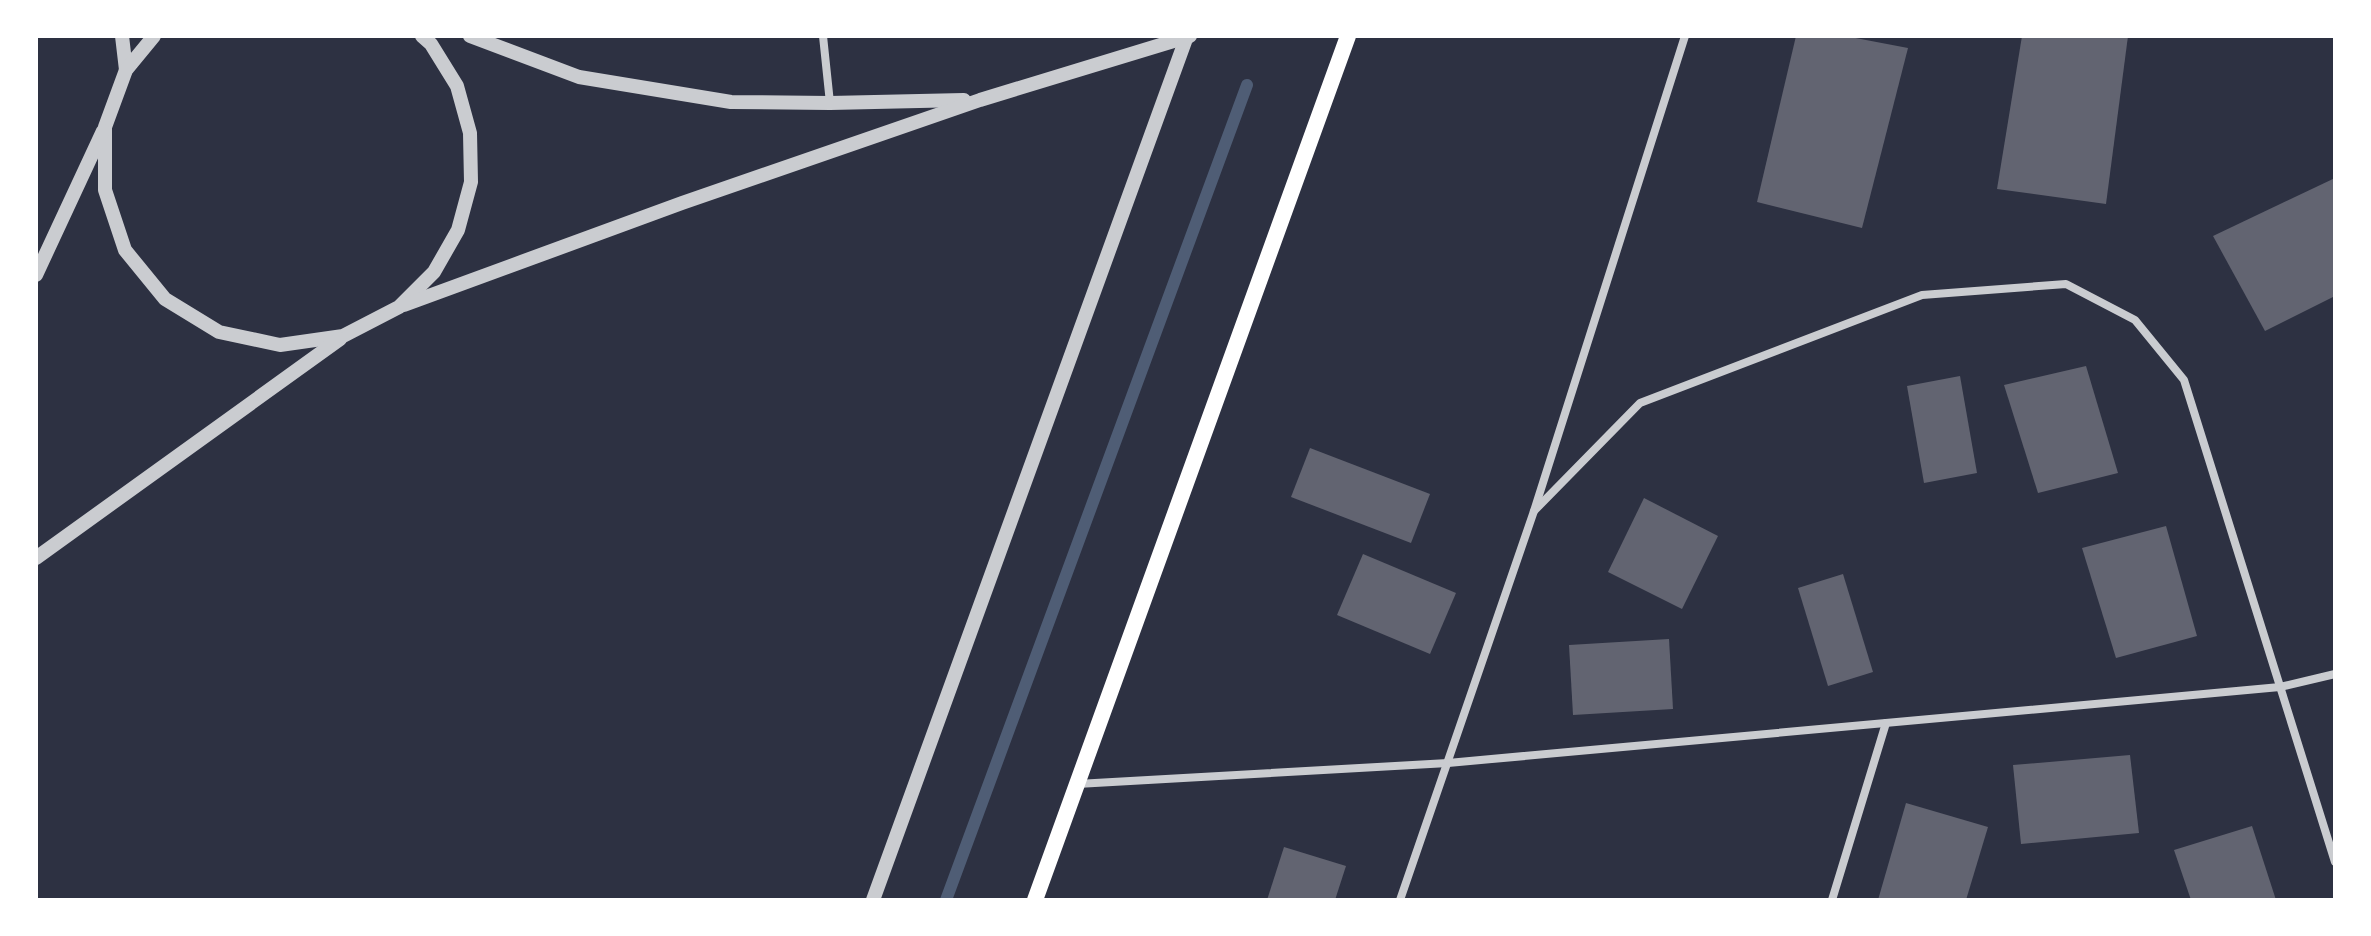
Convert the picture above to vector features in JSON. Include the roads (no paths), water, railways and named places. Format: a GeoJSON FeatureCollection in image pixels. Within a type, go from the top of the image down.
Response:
{"type":"FeatureCollection","features":[{"type":"Feature","properties":{"kind":"main road"},"geometry":{"type":"LineString","coordinates":[[1035,900],[1348,36]]}},
{"type":"Feature","properties":{"kind":"street"},"geometry":{"type":"LineString","coordinates":[[122,36],[126,70]]}},
{"type":"Feature","properties":{"kind":"street"},"geometry":{"type":"LineString","coordinates":[[36,275],[105,127],[126,70],[154,36]]}},
{"type":"Feature","properties":{"kind":"street"},"geometry":{"type":"LineString","coordinates":[[399,307],[434,272],[458,230],[471,182],[470,133],[457,86],[431,44],[422,36]]}},
{"type":"Feature","properties":{"kind":"street"},"geometry":{"type":"LineString","coordinates":[[470,36],[579,77],[731,102],[980,100]]}},
{"type":"Feature","properties":{"kind":"street"},"geometry":{"type":"LineString","coordinates":[[823,36],[830,103]]}},
{"type":"Feature","properties":{"kind":"street"},"geometry":{"type":"LineString","coordinates":[[36,558],[348,333],[399,307],[682,203],[980,100],[1188,36]]}},
{"type":"Feature","properties":{"kind":"street"},"geometry":{"type":"LineString","coordinates":[[873,900],[1188,36]]}},
{"type":"Feature","properties":{"kind":"street"},"geometry":{"type":"LineString","coordinates":[[1400,900],[1534,511],[1685,36]]}},
{"type":"Feature","properties":{"kind":"street"},"geometry":{"type":"LineString","coordinates":[[105,127],[105,190],[125,250],[165,299],[219,332],[280,345],[348,333]]}},
{"type":"Feature","properties":{"kind":"street"},"geometry":{"type":"LineString","coordinates":[[1534,511],[1640,403],[1922,295],[2066,284],[2135,320],[2184,380],[2335,862]]}},
{"type":"Feature","properties":{"kind":"street"},"geometry":{"type":"LineString","coordinates":[[1076,784],[1448,763],[2280,687],[2335,674]]}},
{"type":"Feature","properties":{"kind":"street"},"geometry":{"type":"LineString","coordinates":[[1832,900],[1886,723]]}},
{"type":"Feature","properties":{"kind":"waterway"},"geometry":{"type":"LineString","coordinates":[[946,900],[1247,85]]}}]}
